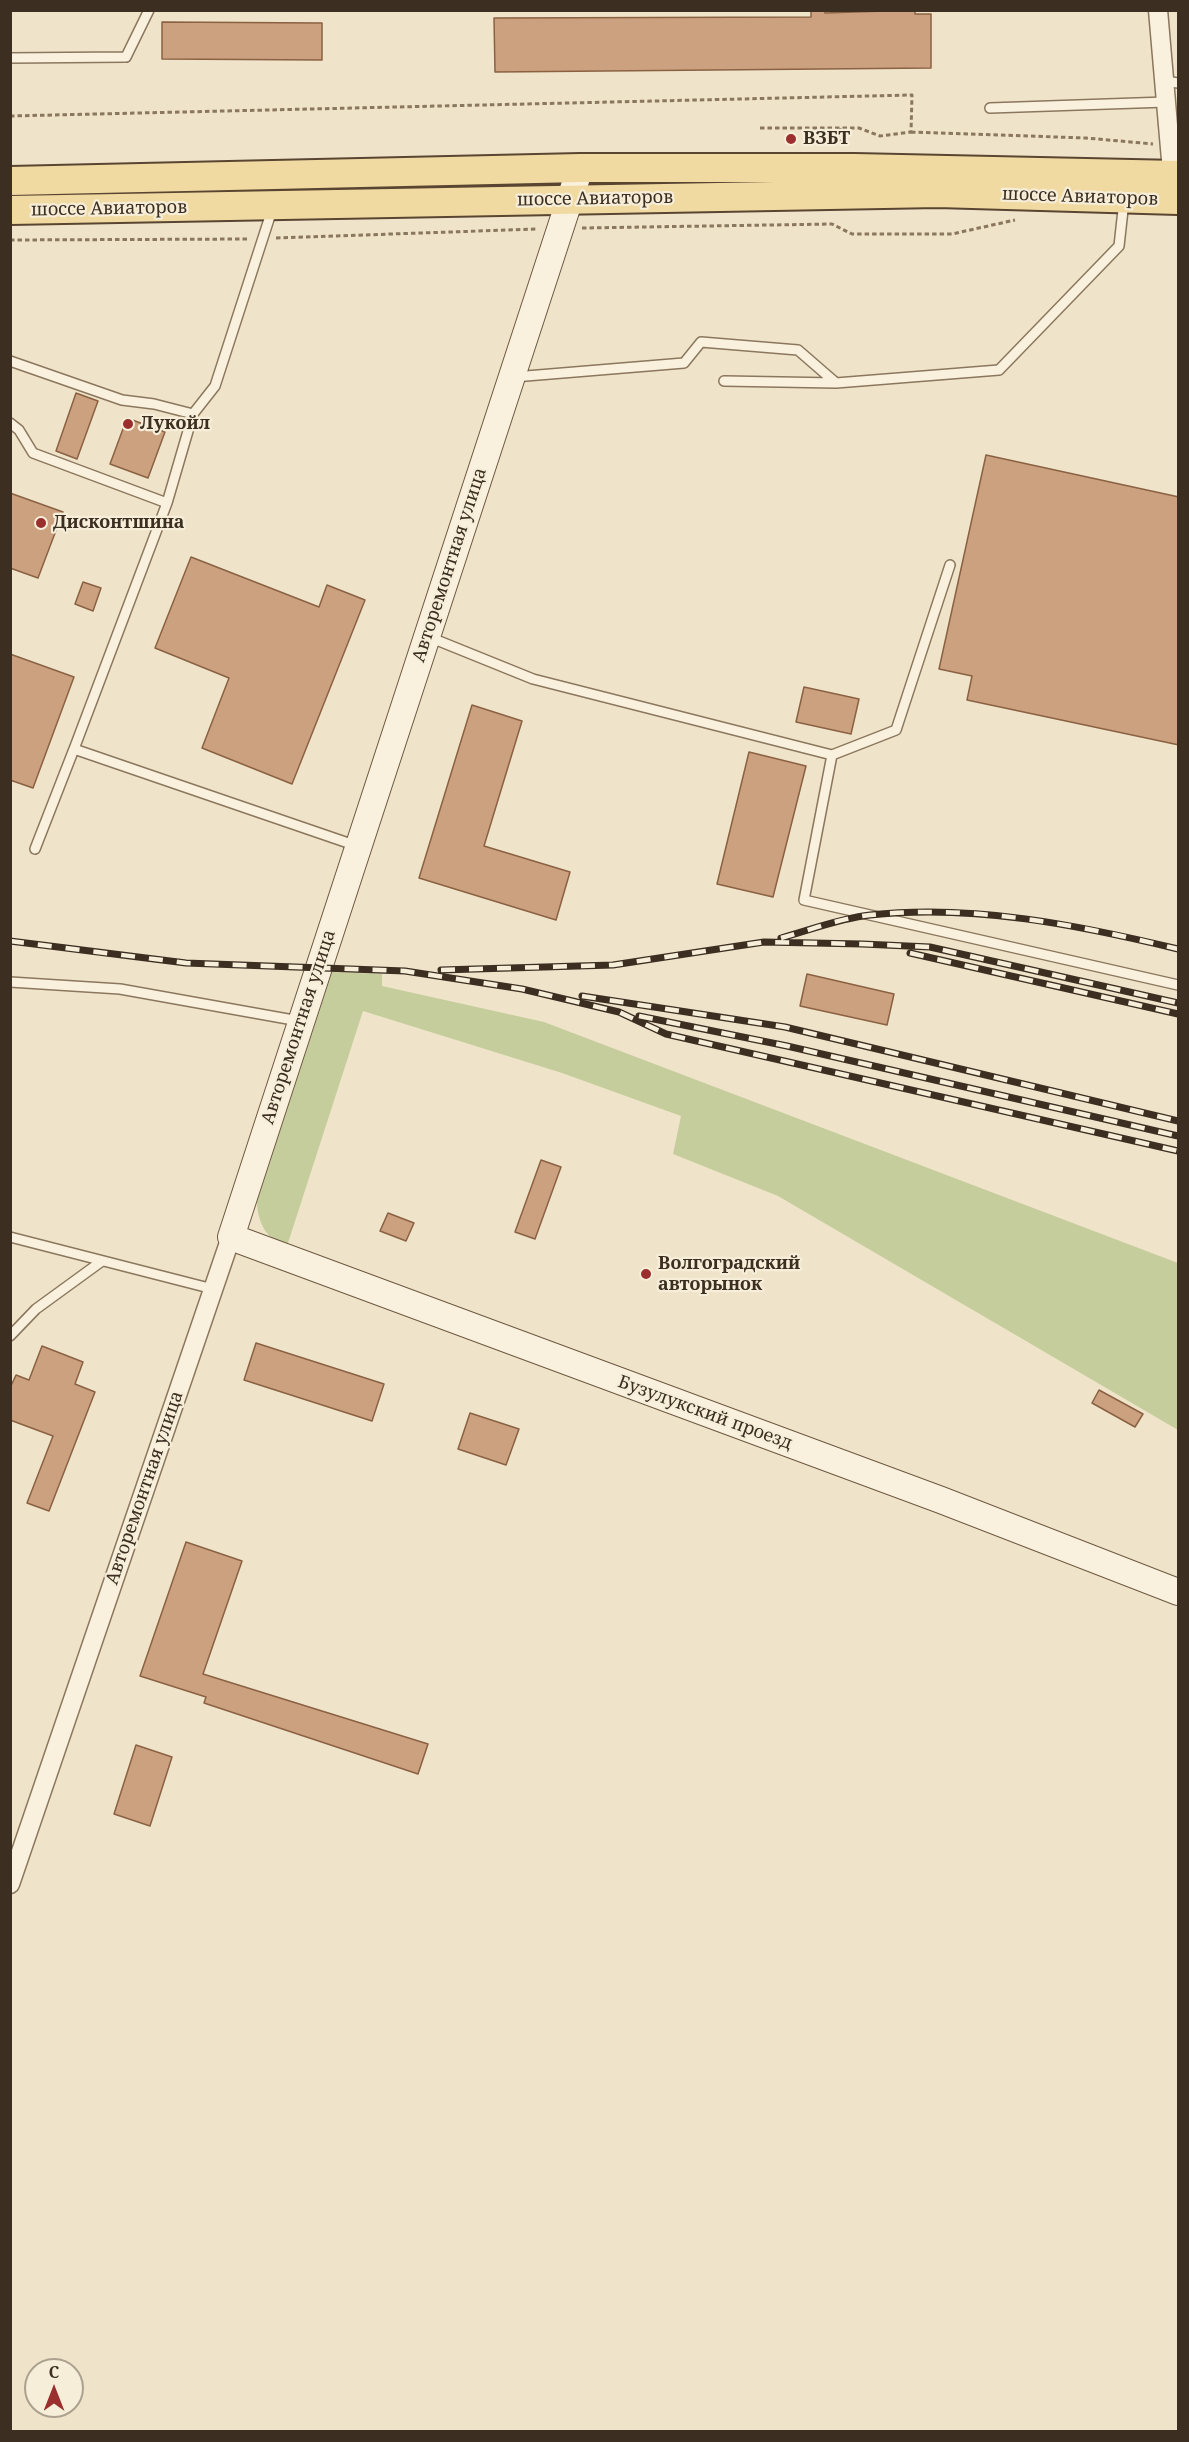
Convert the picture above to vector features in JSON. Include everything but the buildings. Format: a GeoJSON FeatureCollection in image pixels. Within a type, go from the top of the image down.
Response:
{"type":"FeatureCollection","features":[{"type":"Feature","properties":{"kind":"main road","name":"шоссе Авиаторов"},"geometry":{"type":"LineString","coordinates":[[10,181],[580,168],[855,168],[1176,187]]}},
{"type":"Feature","properties":{"kind":"main road","name":"Авторемонтная улица"},"geometry":{"type":"LineString","coordinates":[[231,1237],[580,168]]}},
{"type":"Feature","properties":{"kind":"main road","name":"шоссе Авиаторов"},"geometry":{"type":"LineString","coordinates":[[10,210],[938,193],[1124,197],[1176,187]]}},
{"type":"Feature","properties":{"kind":"main road","name":"Бузулукский проезд"},"geometry":{"type":"LineString","coordinates":[[231,1237],[941,1500],[1179,1592]]}},
{"type":"Feature","properties":{"kind":"street"},"geometry":{"type":"LineString","coordinates":[[1158,10],[1172,82],[1166,102],[1169,145],[1176,187]]}},
{"type":"Feature","properties":{"kind":"street","name":"Авторемонтная улица"},"geometry":{"type":"LineString","coordinates":[[10,1884],[231,1237]]}},
{"type":"Feature","properties":{"kind":"lane"},"geometry":{"type":"LineString","coordinates":[[10,58],[126,57],[150,10]]}},
{"type":"Feature","properties":{"kind":"lane"},"geometry":{"type":"LineString","coordinates":[[990,108],[1166,102]]}},
{"type":"Feature","properties":{"kind":"lane"},"geometry":{"type":"LineString","coordinates":[[724,381],[836,383],[999,370],[1119,246],[1124,197]]}},
{"type":"Feature","properties":{"kind":"lane"},"geometry":{"type":"LineString","coordinates":[[35,849],[167,503],[193,414],[215,386],[273,206]]}},
{"type":"Feature","properties":{"kind":"lane"},"geometry":{"type":"LineString","coordinates":[[511,377],[684,363],[701,342],[798,350],[836,383]]}},
{"type":"Feature","properties":{"kind":"lane"},"geometry":{"type":"LineString","coordinates":[[10,361],[122,400],[154,404],[193,414]]}},
{"type":"Feature","properties":{"kind":"lane"},"geometry":{"type":"LineString","coordinates":[[10,423],[19,430],[33,453],[167,503]]}},
{"type":"Feature","properties":{"kind":"lane"},"geometry":{"type":"LineString","coordinates":[[427,636],[534,679],[832,755],[896,730],[950,565]]}},
{"type":"Feature","properties":{"kind":"lane"},"geometry":{"type":"LineString","coordinates":[[74,748],[358,847]]}},
{"type":"Feature","properties":{"kind":"lane"},"geometry":{"type":"LineString","coordinates":[[832,755],[804,900],[1179,985]]}},
{"type":"Feature","properties":{"kind":"lane"},"geometry":{"type":"LineString","coordinates":[[10,982],[120,989],[301,1021]]}},
{"type":"Feature","properties":{"kind":"lane"},"geometry":{"type":"LineString","coordinates":[[10,1237],[213,1289]]}},
{"type":"Feature","properties":{"kind":"lane"},"geometry":{"type":"LineString","coordinates":[[10,1336],[36,1309],[102,1261]]}},
{"type":"Feature","properties":{"kind":"path"},"geometry":{"type":"LineString","coordinates":[[10,116],[912,94],[911,132]]}},
{"type":"Feature","properties":{"kind":"path"},"geometry":{"type":"LineString","coordinates":[[757,128],[859,128],[880,135],[911,132],[1086,138],[1169,145]]}},
{"type":"Feature","properties":{"kind":"path"},"geometry":{"type":"LineString","coordinates":[[10,240],[263,239],[560,228],[832,224],[852,234],[952,234],[1016,220]]}},
{"type":"Feature","properties":{"kind":"green space"},"geometry":{"type":"Polygon","coordinates":[[[332,972],[382,974],[382,986],[544,1022],[1178,1263],[1178,1430],[778,1196],[673,1154],[681,1116],[562,1073],[363,1011],[288,1243],[274,1240],[261,1223],[257,1202],[332,972]]]}},
{"type":"Feature","properties":{"kind":"railway"},"geometry":{"type":"LineString","coordinates":[[781,938],[837,921],[870,915],[948,912],[1064,925],[1178,949]]}},
{"type":"Feature","properties":{"kind":"railway"},"geometry":{"type":"LineString","coordinates":[[10,941],[186,963],[405,971],[522,989],[619,1012],[666,1034],[1178,1151]]}},
{"type":"Feature","properties":{"kind":"railway"},"geometry":{"type":"LineString","coordinates":[[441,970],[613,965],[764,942],[930,947],[1178,1003]]}},
{"type":"Feature","properties":{"kind":"railway"},"geometry":{"type":"LineString","coordinates":[[910,953],[1178,1014]]}},
{"type":"Feature","properties":{"kind":"railway"},"geometry":{"type":"LineString","coordinates":[[582,996],[785,1027],[1178,1121]]}},
{"type":"Feature","properties":{"kind":"railway"},"geometry":{"type":"LineString","coordinates":[[639,1016],[787,1046],[1178,1136]]}},
{"type":"Feature","properties":{"kind":"place","name":"ВЗБТ"},"geometry":{"type":"Point","coordinates":[791,139]}},
{"type":"Feature","properties":{"kind":"place","name":"Лукойл"},"geometry":{"type":"Point","coordinates":[128,424]}},
{"type":"Feature","properties":{"kind":"place","name":"Дисконтшина"},"geometry":{"type":"Point","coordinates":[41,523]}},
{"type":"Feature","properties":{"kind":"place","name":"Волгоградский авторынок"},"geometry":{"type":"Point","coordinates":[646,1274]}}]}
